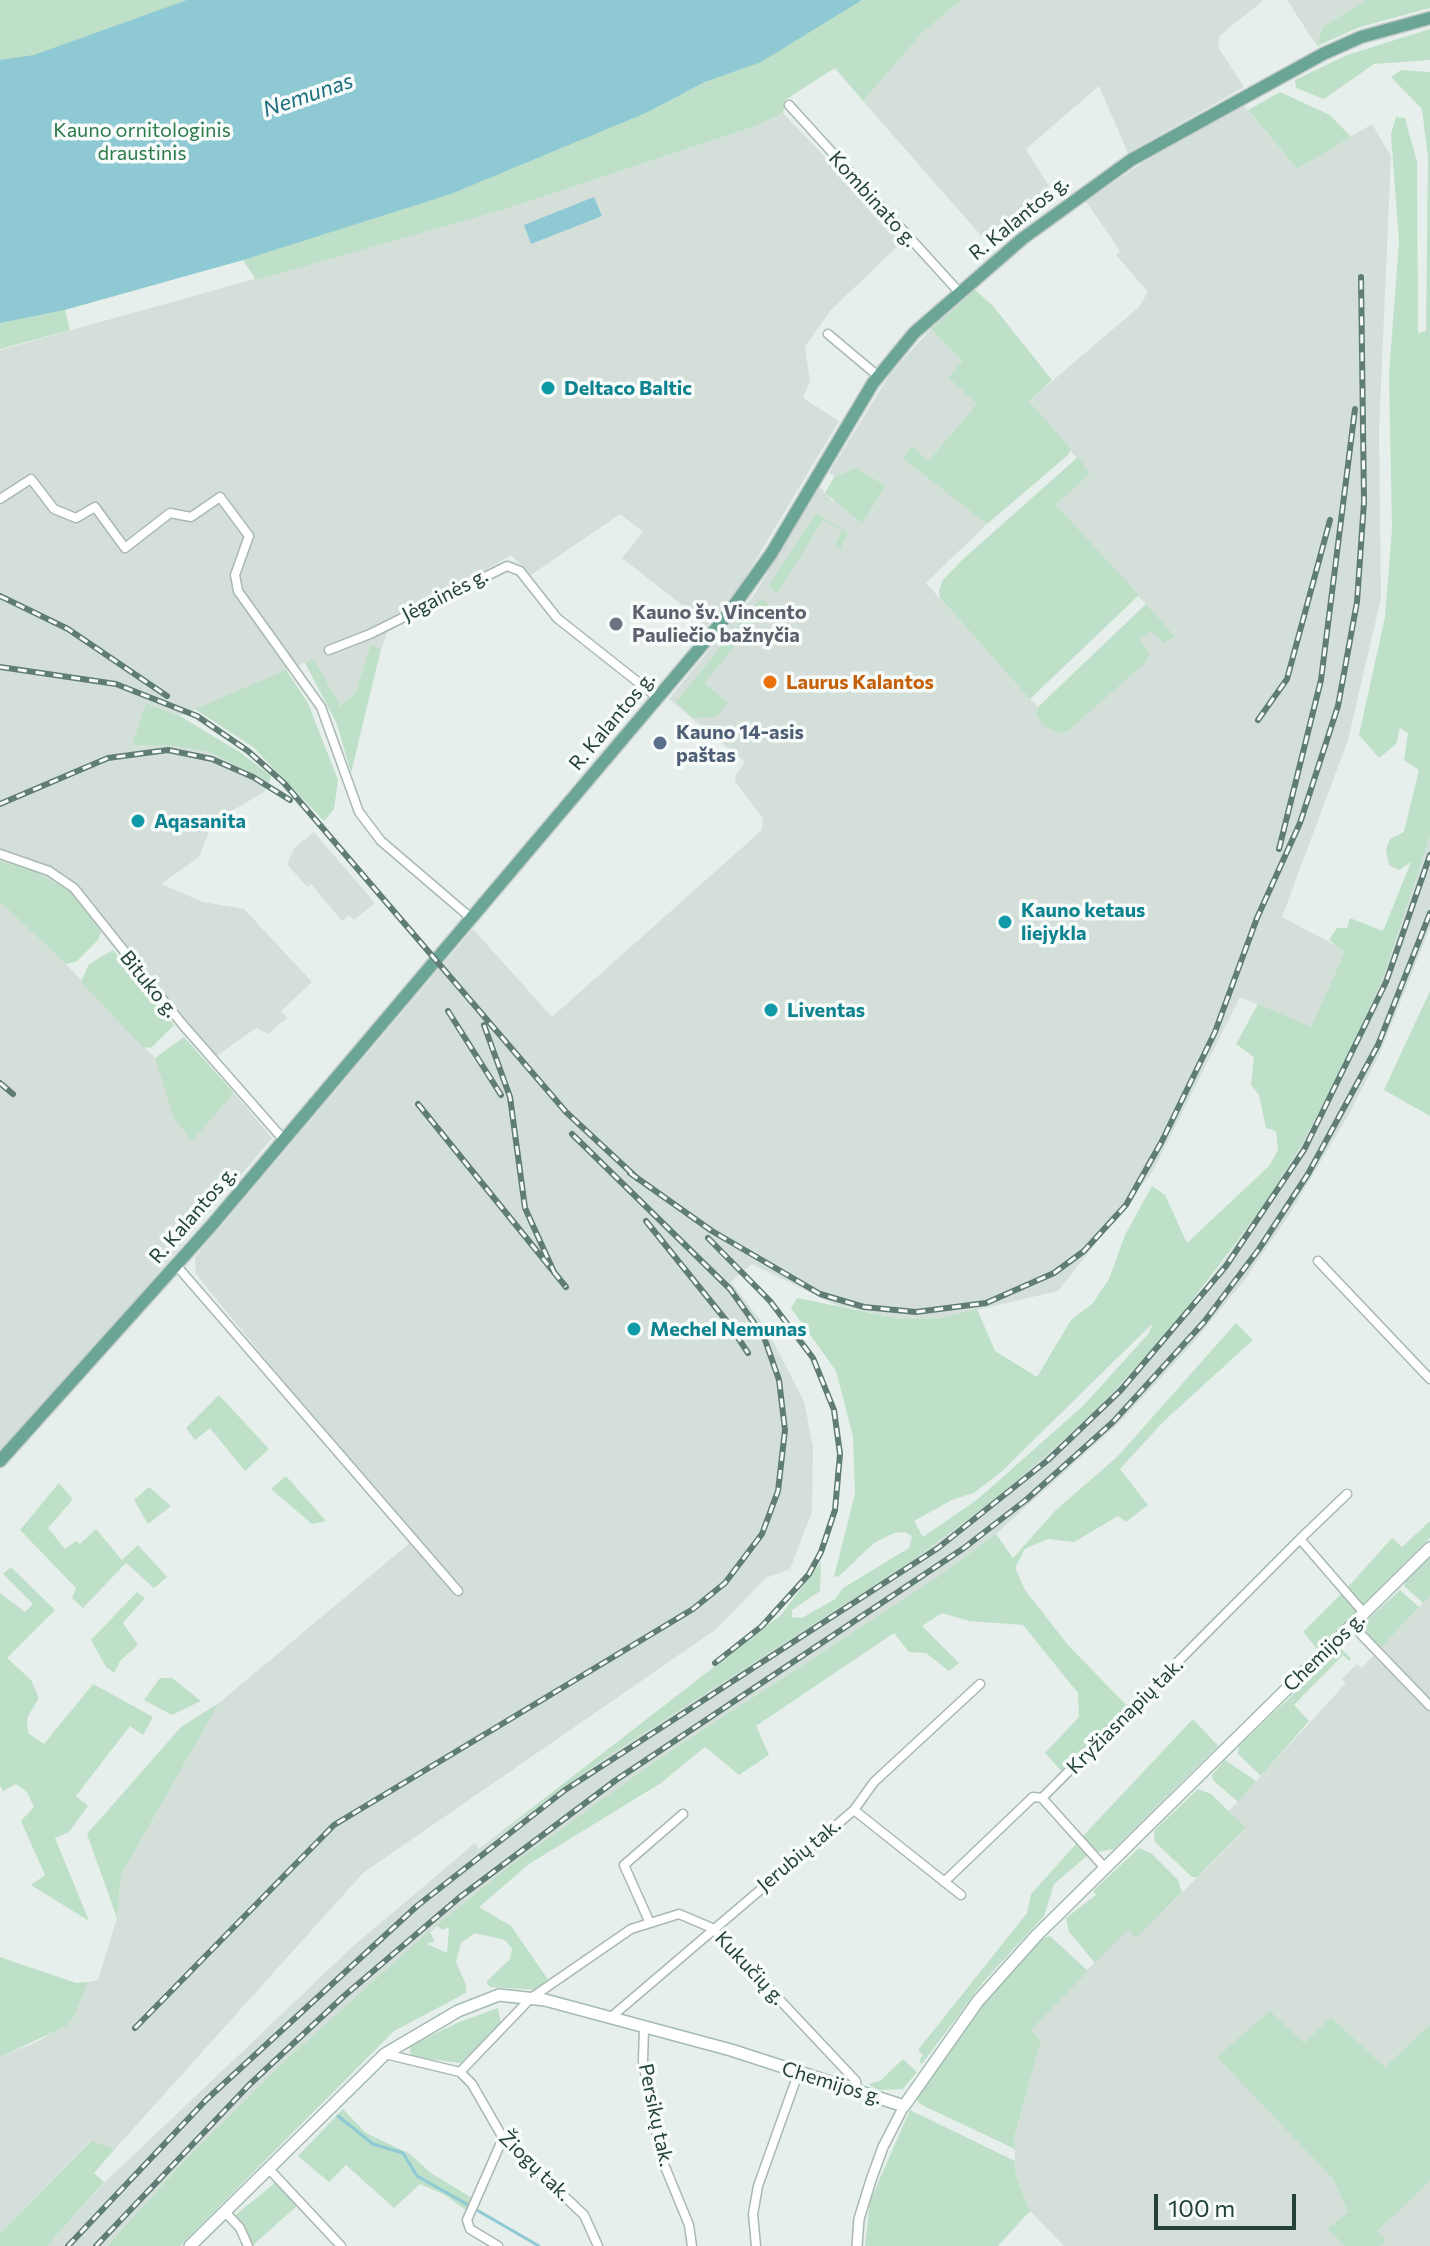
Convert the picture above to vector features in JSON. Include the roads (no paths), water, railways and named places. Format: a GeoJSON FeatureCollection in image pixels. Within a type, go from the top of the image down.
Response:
{"type":"FeatureCollection","features":[{"type":"Feature","properties":{"kind":"main road","name":"R. Kalantos g."},"geometry":{"type":"LineString","coordinates":[[0,1461],[176,1265],[658,698],[754,580],[878,376],[914,333],[1058,211],[1141,155],[1323,54],[1370,34],[1430,18]]}},
{"type":"Feature","properties":{"kind":"main road","name":"Chemijos g."},"geometry":{"type":"LineString","coordinates":[[190,2246],[385,2054],[478,2001],[499,1995],[531,1998],[731,2050],[904,2106],[978,2001],[1037,1935],[1430,1548]]}},
{"type":"Feature","properties":{"kind":"street","name":"Kombinato g."},"geometry":{"type":"LineString","coordinates":[[789,105],[959,292]]}},
{"type":"Feature","properties":{"kind":"street"},"geometry":{"type":"LineString","coordinates":[[828,334],[878,376]]}},
{"type":"Feature","properties":{"kind":"street"},"geometry":{"type":"LineString","coordinates":[[0,499],[31,479],[54,509],[76,518],[95,507],[125,548],[170,513],[191,517],[220,497],[249,536],[235,575],[238,591],[321,707],[348,789],[370,828],[471,918]]}},
{"type":"Feature","properties":{"kind":"street","name":"Jėgainės g."},"geometry":{"type":"LineString","coordinates":[[329,650],[370,634],[507,566],[520,571],[557,618],[658,698]]}},
{"type":"Feature","properties":{"kind":"street","name":"Bituko g."},"geometry":{"type":"LineString","coordinates":[[0,854],[49,871],[74,888],[183,1025],[283,1139]]}},
{"type":"Feature","properties":{"kind":"street"},"geometry":{"type":"LineString","coordinates":[[1318,1261],[1430,1379]]}},
{"type":"Feature","properties":{"kind":"street"},"geometry":{"type":"LineString","coordinates":[[176,1265],[458,1591]]}},
{"type":"Feature","properties":{"kind":"street","name":"Kryžiasnapių tak."},"geometry":{"type":"LineString","coordinates":[[944,1882],[1033,1797],[1042,1798],[1347,1494]]}},
{"type":"Feature","properties":{"kind":"street"},"geometry":{"type":"LineString","coordinates":[[1300,1539],[1364,1613]]}},
{"type":"Feature","properties":{"kind":"street"},"geometry":{"type":"LineString","coordinates":[[1352,1625],[1430,1706]]}},
{"type":"Feature","properties":{"kind":"street","name":"Jerubių tak."},"geometry":{"type":"LineString","coordinates":[[610,2018],[854,1810],[874,1782],[980,1684]]}},
{"type":"Feature","properties":{"kind":"street"},"geometry":{"type":"LineString","coordinates":[[1042,1798],[1105,1868]]}},
{"type":"Feature","properties":{"kind":"street"},"geometry":{"type":"LineString","coordinates":[[854,1810],[961,1895]]}},
{"type":"Feature","properties":{"kind":"street"},"geometry":{"type":"LineString","coordinates":[[649,1921],[624,1865],[683,1814]]}},
{"type":"Feature","properties":{"kind":"street","name":"Kukučių g."},"geometry":{"type":"LineString","coordinates":[[460,2072],[531,1998],[649,1921],[679,1914],[712,1928],[856,2081],[858,2093]]}},
{"type":"Feature","properties":{"kind":"street","name":"Persikų tak."},"geometry":{"type":"LineString","coordinates":[[644,2027],[643,2061],[661,2157],[689,2225],[692,2246]]}},
{"type":"Feature","properties":{"kind":"street"},"geometry":{"type":"LineString","coordinates":[[385,2054],[460,2072]]}},
{"type":"Feature","properties":{"kind":"street","name":"Žiogų tak."},"geometry":{"type":"LineString","coordinates":[[460,2072],[472,2084],[503,2138],[584,2215],[598,2246]]}},
{"type":"Feature","properties":{"kind":"street"},"geometry":{"type":"LineString","coordinates":[[756,2246],[753,2214],[758,2186],[798,2074]]}},
{"type":"Feature","properties":{"kind":"street"},"geometry":{"type":"LineString","coordinates":[[857,2246],[859,2219],[871,2180],[883,2147],[904,2106]]}},
{"type":"Feature","properties":{"kind":"street"},"geometry":{"type":"LineString","coordinates":[[498,2246],[470,2229],[467,2220],[503,2138]]}},
{"type":"Feature","properties":{"kind":"street"},"geometry":{"type":"LineString","coordinates":[[269,2169],[341,2246]]}},
{"type":"Feature","properties":{"kind":"street"},"geometry":{"type":"LineString","coordinates":[[225,2212],[240,2228],[248,2246]]}},
{"type":"Feature","properties":{"kind":"water","name":"Kauno ornitologinis draustinis"},"geometry":{"type":"Polygon","coordinates":[[[187,0],[862,0],[761,62],[705,82],[648,112],[451,194],[243,260],[64,310],[0,323],[0,60],[34,55],[187,0]]]}},
{"type":"Feature","properties":{"kind":"water"},"geometry":{"type":"Polygon","coordinates":[[[594,197],[602,216],[531,244],[524,225],[594,197]]]}},
{"type":"Feature","properties":{"kind":"waterway"},"geometry":{"type":"LineString","coordinates":[[338,2116],[373,2144],[403,2153],[417,2176],[470,2206]]}},
{"type":"Feature","properties":{"kind":"waterway"},"geometry":{"type":"LineString","coordinates":[[475,2209],[539,2246]]}},
{"type":"Feature","properties":{"kind":"railway"},"geometry":{"type":"LineString","coordinates":[[630,1173],[712,1231],[820,1294],[864,1307],[916,1312],[986,1303],[1054,1273],[1084,1251],[1126,1205],[1162,1141],[1215,1032],[1257,918],[1300,823],[1338,706],[1357,602],[1364,502],[1361,277]]}},
{"type":"Feature","properties":{"kind":"railway"},"geometry":{"type":"LineString","coordinates":[[1279,849],[1321,680],[1355,409]]}},
{"type":"Feature","properties":{"kind":"railway"},"geometry":{"type":"LineString","coordinates":[[1258,720],[1287,679],[1330,520]]}},
{"type":"Feature","properties":{"kind":"railway"},"geometry":{"type":"LineString","coordinates":[[0,596],[68,629],[167,696]]}},
{"type":"Feature","properties":{"kind":"railway"},"geometry":{"type":"LineString","coordinates":[[0,667],[116,684],[197,716],[248,751],[284,783],[566,1112],[638,1179]]}},
{"type":"Feature","properties":{"kind":"railway"},"geometry":{"type":"LineString","coordinates":[[0,804],[108,758],[168,750],[212,759],[253,777],[290,800]]}},
{"type":"Feature","properties":{"kind":"railway"},"geometry":{"type":"LineString","coordinates":[[68,2246],[206,2100],[417,1906],[565,1790],[938,1548],[1048,1460],[1121,1390],[1226,1266],[1304,1150],[1386,982],[1430,855]]}},
{"type":"Feature","properties":{"kind":"railway"},"geometry":{"type":"LineString","coordinates":[[96,2246],[249,2085],[344,1996],[460,1897],[616,1780],[964,1548],[1026,1500],[1113,1422],[1204,1322],[1259,1249],[1308,1174],[1378,1045],[1430,913]]}},
{"type":"Feature","properties":{"kind":"railway"},"geometry":{"type":"LineString","coordinates":[[448,1011],[501,1095]]}},
{"type":"Feature","properties":{"kind":"railway"},"geometry":{"type":"LineString","coordinates":[[484,1025],[510,1097],[525,1208],[554,1272]]}},
{"type":"Feature","properties":{"kind":"railway"},"geometry":{"type":"LineString","coordinates":[[0,1083],[13,1094]]}},
{"type":"Feature","properties":{"kind":"railway"},"geometry":{"type":"LineString","coordinates":[[418,1104],[566,1287]]}},
{"type":"Feature","properties":{"kind":"railway"},"geometry":{"type":"LineString","coordinates":[[135,2028],[334,1825],[693,1609],[725,1583],[762,1534],[778,1491],[785,1430],[779,1380],[764,1337],[730,1289],[572,1134]]}},
{"type":"Feature","properties":{"kind":"railway"},"geometry":{"type":"LineString","coordinates":[[646,1221],[729,1324],[748,1353]]}},
{"type":"Feature","properties":{"kind":"railway"},"geometry":{"type":"LineString","coordinates":[[708,1238],[770,1301],[813,1358],[834,1410],[840,1454],[835,1510],[821,1552],[809,1574],[762,1626],[715,1663]]}},
{"type":"Feature","properties":{"kind":"place","name":"Deltaco Baltic"},"geometry":{"type":"Point","coordinates":[548,388]}},
{"type":"Feature","properties":{"kind":"place","name":"Kauno šv. Vincento Pauliečio bažnyčia"},"geometry":{"type":"Point","coordinates":[616,624]}},
{"type":"Feature","properties":{"kind":"place","name":"Laurus Kalantos"},"geometry":{"type":"Point","coordinates":[770,682]}},
{"type":"Feature","properties":{"kind":"place","name":"Kauno 14-asis paštas"},"geometry":{"type":"Point","coordinates":[660,743]}},
{"type":"Feature","properties":{"kind":"place","name":"Aqasanita"},"geometry":{"type":"Point","coordinates":[138,821]}},
{"type":"Feature","properties":{"kind":"place","name":"Kauno ketaus liejykla"},"geometry":{"type":"Point","coordinates":[1005,922]}},
{"type":"Feature","properties":{"kind":"place","name":"Liventas"},"geometry":{"type":"Point","coordinates":[771,1010]}},
{"type":"Feature","properties":{"kind":"place","name":"Mechel Nemunas"},"geometry":{"type":"Point","coordinates":[634,1329]}},
{"type":"Feature","properties":{"kind":"water label","name":"Nemunas"},"geometry":{"type":"Point","coordinates":[308,95]}}]}
